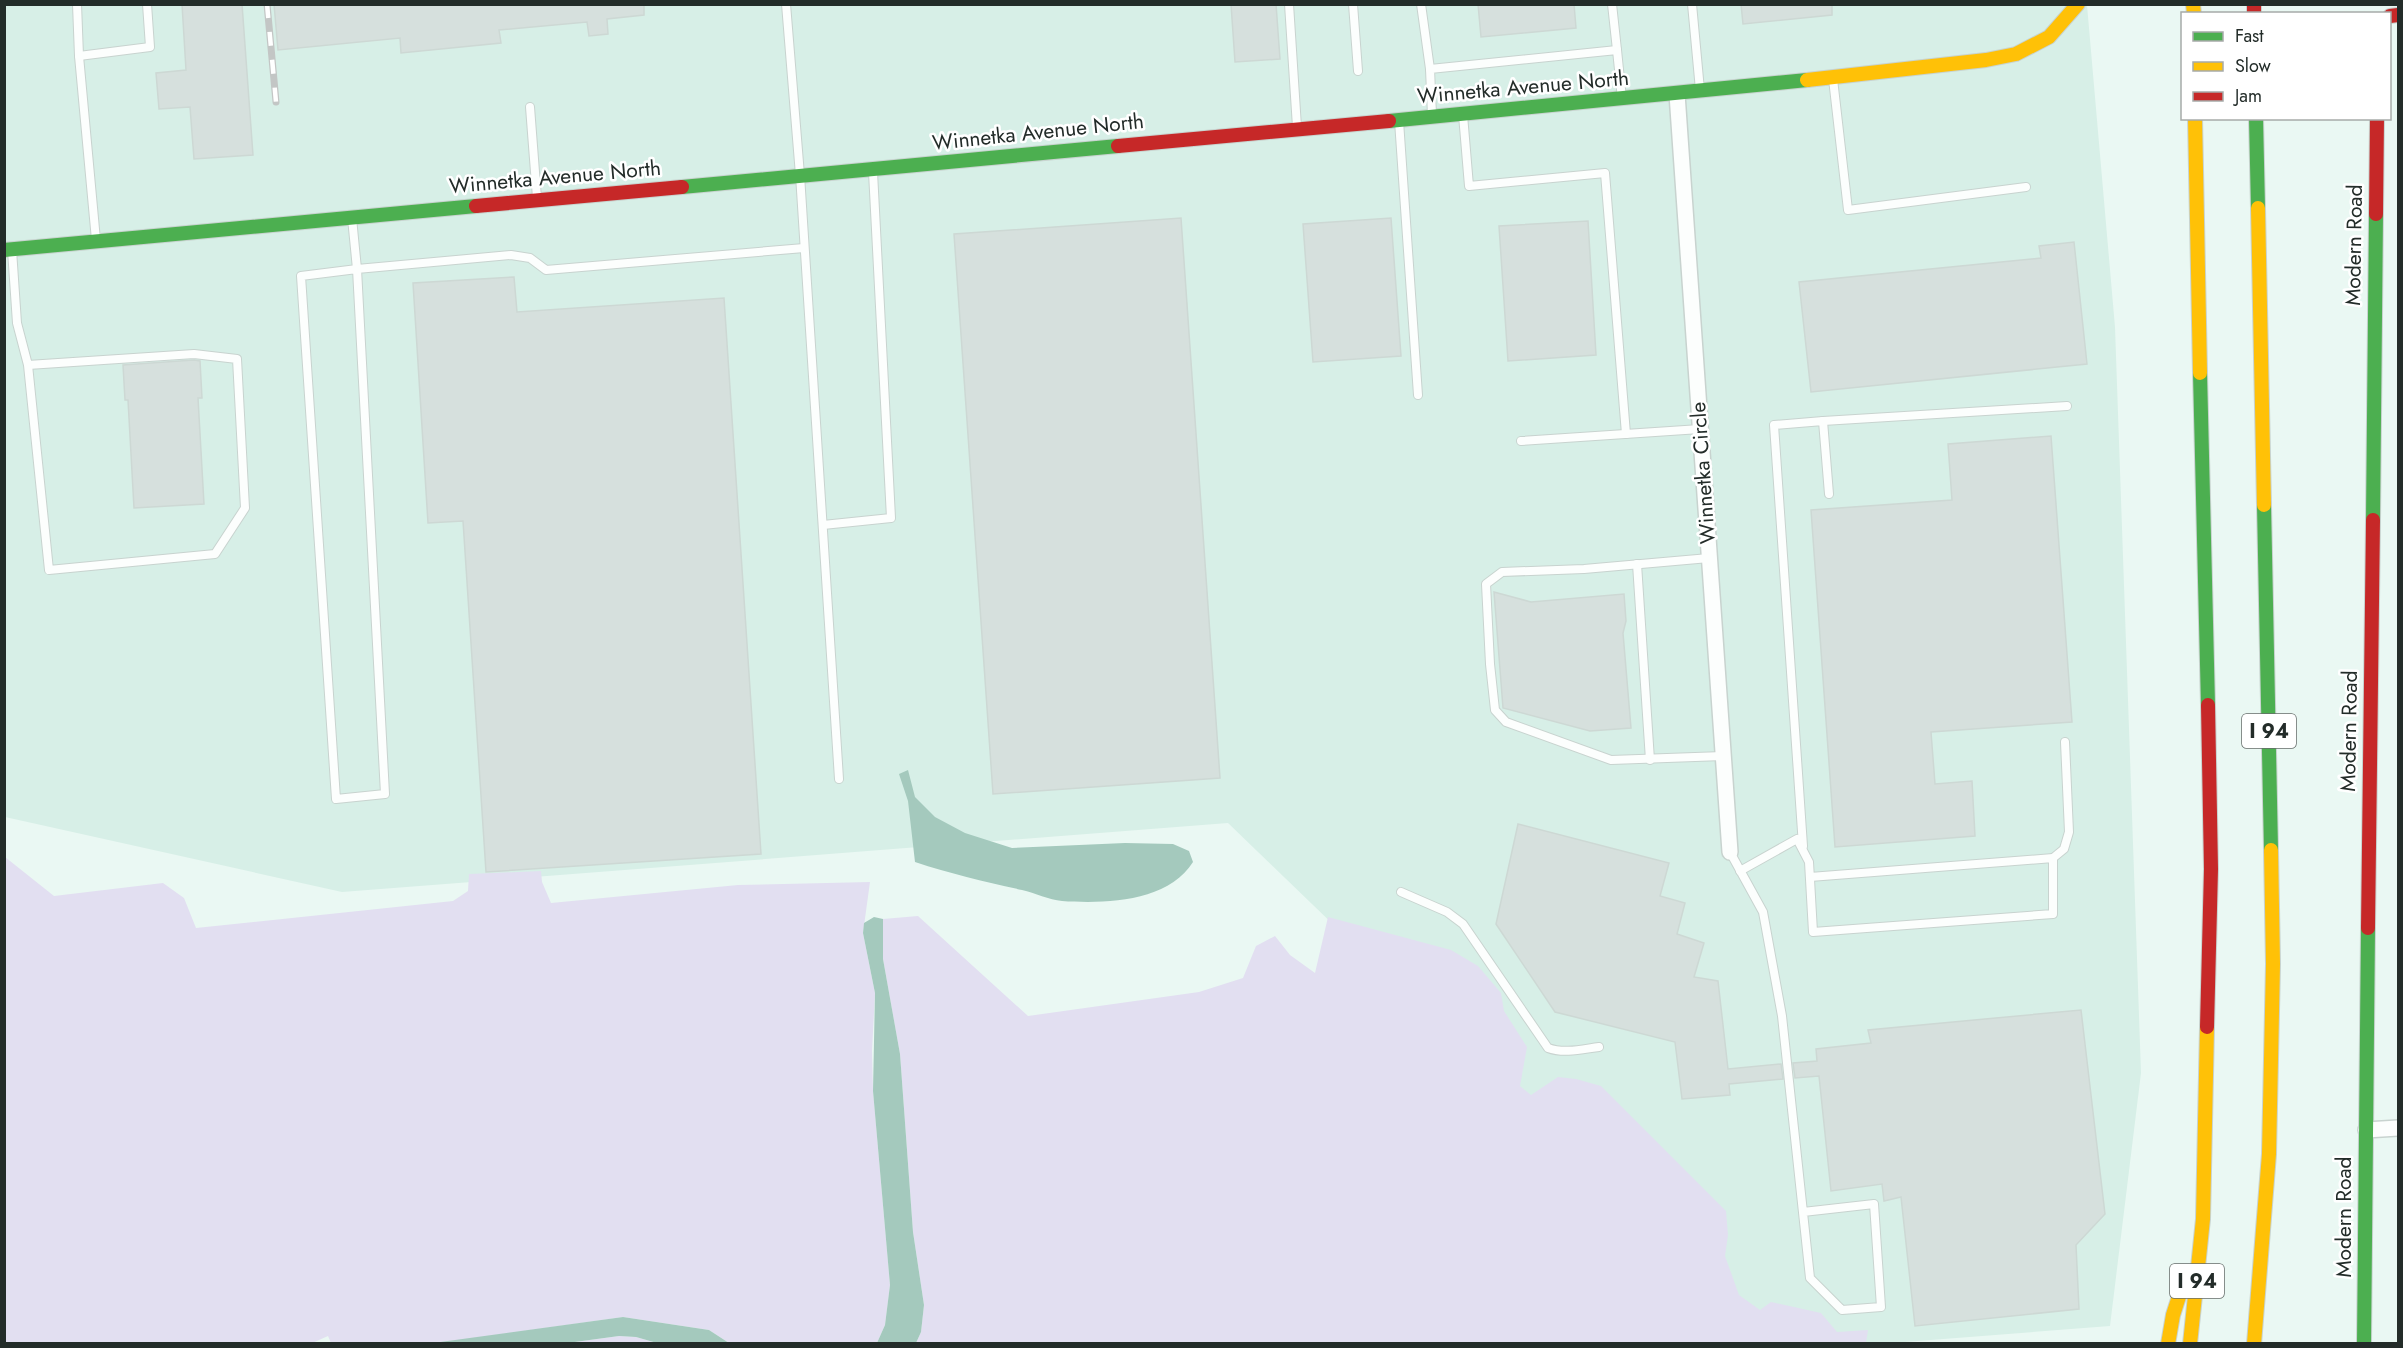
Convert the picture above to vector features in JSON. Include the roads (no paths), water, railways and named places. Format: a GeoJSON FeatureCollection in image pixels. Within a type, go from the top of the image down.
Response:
{"type":"FeatureCollection","features":[{"type":"Feature","properties":{"kind":"main road","name":"Winnetka Avenue North"},"geometry":{"type":"LineString","coordinates":[[8,249],[1700,92],[2008,57],[2031,50],[2051,38],[2066,23],[2078,4]]}},
{"type":"Feature","properties":{"kind":"main road","name":"I 94"},"geometry":{"type":"LineString","coordinates":[[2190,1344],[2203,1220],[2211,869],[2195,120]]}},
{"type":"Feature","properties":{"kind":"main road","name":"I 94"},"geometry":{"type":"LineString","coordinates":[[2254,1344],[2269,1154],[2273,964],[2256,120]]}},
{"type":"Feature","properties":{"kind":"main road","name":"Modern Road"},"geometry":{"type":"LineString","coordinates":[[2364,1344],[2377,120]]}},
{"type":"Feature","properties":{"kind":"main road"},"geometry":{"type":"LineString","coordinates":[[2273,964],[2273,1279]]}},
{"type":"Feature","properties":{"kind":"main road"},"geometry":{"type":"LineString","coordinates":[[2168,1344],[2173,1315],[2203,1220]]}},
{"type":"Feature","properties":{"kind":"street","name":"Winnetka Circle"},"geometry":{"type":"LineString","coordinates":[[1677,94],[1730,852]]}},
{"type":"Feature","properties":{"kind":"street"},"geometry":{"type":"LineString","coordinates":[[2366,1130],[2398,1128]]}},
{"type":"Feature","properties":{"kind":"lane"},"geometry":{"type":"LineString","coordinates":[[76,4],[97,241]]}},
{"type":"Feature","properties":{"kind":"lane"},"geometry":{"type":"LineString","coordinates":[[79,56],[150,47],[147,4]]}},
{"type":"Feature","properties":{"kind":"lane"},"geometry":{"type":"LineString","coordinates":[[786,4],[800,175],[839,779]]}},
{"type":"Feature","properties":{"kind":"lane"},"geometry":{"type":"LineString","coordinates":[[1288,4],[1297,128]]}},
{"type":"Feature","properties":{"kind":"lane"},"geometry":{"type":"LineString","coordinates":[[1353,4],[1358,71]]}},
{"type":"Feature","properties":{"kind":"lane"},"geometry":{"type":"LineString","coordinates":[[1421,4],[1430,69],[1432,116]]}},
{"type":"Feature","properties":{"kind":"lane"},"geometry":{"type":"LineString","coordinates":[[1612,4],[1622,99]]}},
{"type":"Feature","properties":{"kind":"lane"},"geometry":{"type":"LineString","coordinates":[[1692,4],[1700,92]]}},
{"type":"Feature","properties":{"kind":"lane"},"geometry":{"type":"LineString","coordinates":[[1430,69],[1617,50]]}},
{"type":"Feature","properties":{"kind":"lane"},"geometry":{"type":"LineString","coordinates":[[1833,77],[1848,210],[2026,187]]}},
{"type":"Feature","properties":{"kind":"lane"},"geometry":{"type":"LineString","coordinates":[[530,107],[537,200]]}},
{"type":"Feature","properties":{"kind":"lane"},"geometry":{"type":"LineString","coordinates":[[1463,113],[1469,186],[1605,173],[1626,434]]}},
{"type":"Feature","properties":{"kind":"lane"},"geometry":{"type":"LineString","coordinates":[[1399,119],[1418,395]]}},
{"type":"Feature","properties":{"kind":"lane"},"geometry":{"type":"LineString","coordinates":[[823,525],[891,518],[873,169]]}},
{"type":"Feature","properties":{"kind":"lane"},"geometry":{"type":"LineString","coordinates":[[352,216],[357,269],[385,794],[336,799],[300,276],[357,269],[511,255],[530,258],[546,270],[804,248]]}},
{"type":"Feature","properties":{"kind":"lane"},"geometry":{"type":"LineString","coordinates":[[8,249],[17,323],[28,365],[49,570],[215,554],[245,508],[237,359],[194,354],[28,365]]}},
{"type":"Feature","properties":{"kind":"lane"},"geometry":{"type":"LineString","coordinates":[[1803,850],[1774,425],[2067,406]]}},
{"type":"Feature","properties":{"kind":"lane"},"geometry":{"type":"LineString","coordinates":[[1823,421],[1829,494]]}},
{"type":"Feature","properties":{"kind":"lane"},"geometry":{"type":"LineString","coordinates":[[1521,441],[1700,429]]}},
{"type":"Feature","properties":{"kind":"lane"},"geometry":{"type":"LineString","coordinates":[[1709,558],[1502,572],[1486,584],[1490,664],[1495,710],[1506,722],[1611,760],[1723,756]]}},
{"type":"Feature","properties":{"kind":"lane"},"geometry":{"type":"LineString","coordinates":[[1637,564],[1650,760]]}},
{"type":"Feature","properties":{"kind":"lane"},"geometry":{"type":"LineString","coordinates":[[1810,878],[2053,858],[2064,849],[2069,832],[2065,742]]}},
{"type":"Feature","properties":{"kind":"lane"},"geometry":{"type":"LineString","coordinates":[[1740,871],[1797,839],[1809,862],[1813,932],[2054,914],[2053,858]]}},
{"type":"Feature","properties":{"kind":"lane"},"geometry":{"type":"LineString","coordinates":[[1730,852],[1763,912],[1782,1016],[1810,1278],[1842,1310],[1881,1307],[1874,1204],[1803,1212]]}},
{"type":"Feature","properties":{"kind":"lane"},"geometry":{"type":"LineString","coordinates":[[1401,892],[1447,912],[1463,924],[1548,1048],[1568,1051],[1599,1047]]}},
{"type":"Feature","properties":{"kind":"railway"},"geometry":{"type":"LineString","coordinates":[[267,4],[276,102]]}}]}
